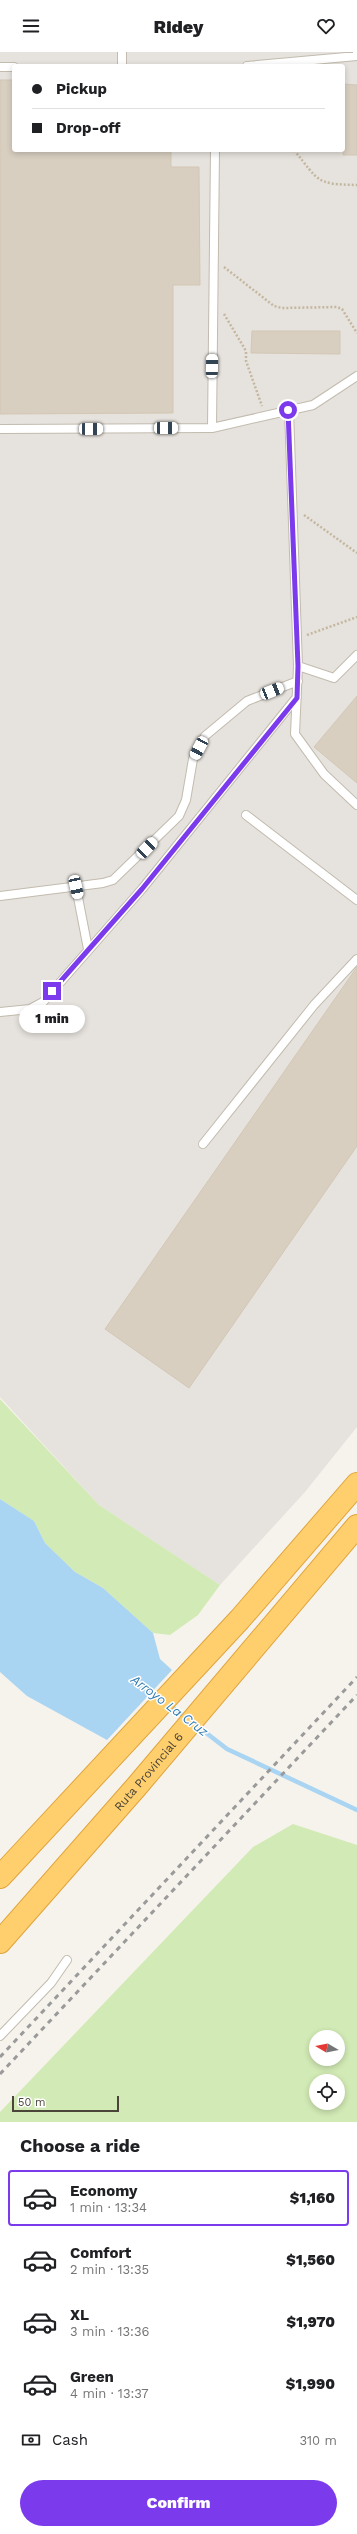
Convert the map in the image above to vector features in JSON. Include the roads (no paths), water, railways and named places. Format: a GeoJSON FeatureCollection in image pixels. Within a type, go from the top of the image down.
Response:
{"type":"FeatureCollection","features":[{"type":"Feature","properties":{"kind":"highway"},"geometry":{"type":"LineString","coordinates":[[0,1878],[240,1619],[357,1484]]}},
{"type":"Feature","properties":{"kind":"highway","name":"Ruta Provincial 6"},"geometry":{"type":"LineString","coordinates":[[0,1942],[137,1786],[263,1639],[357,1526]]}},
{"type":"Feature","properties":{"kind":"highway"},"geometry":{"type":"LineString","coordinates":[[0,1863],[110,1761]]}},
{"type":"Feature","properties":{"kind":"lane"},"geometry":{"type":"LineString","coordinates":[[122,52],[122,64]]}},
{"type":"Feature","properties":{"kind":"lane"},"geometry":{"type":"LineString","coordinates":[[269,64],[357,56],[357,52]]}},
{"type":"Feature","properties":{"kind":"lane"},"geometry":{"type":"LineString","coordinates":[[0,67],[12,67]]}},
{"type":"Feature","properties":{"kind":"lane"},"geometry":{"type":"LineString","coordinates":[[212,428],[215,152]]}},
{"type":"Feature","properties":{"kind":"lane"},"geometry":{"type":"LineString","coordinates":[[0,429],[212,428],[313,404],[357,376]]}},
{"type":"Feature","properties":{"kind":"lane"},"geometry":{"type":"LineString","coordinates":[[288,410],[298,666],[295,734],[324,774],[357,805]]}},
{"type":"Feature","properties":{"kind":"lane"},"geometry":{"type":"LineString","coordinates":[[298,666],[334,678],[357,655]]}},
{"type":"Feature","properties":{"kind":"lane"},"geometry":{"type":"LineString","coordinates":[[0,896],[76,887],[113,880],[179,816],[186,800],[193,759],[209,732],[247,701],[298,680]]}},
{"type":"Feature","properties":{"kind":"lane"},"geometry":{"type":"LineString","coordinates":[[0,1012],[30,1009],[42,1002],[142,889],[297,698]]}},
{"type":"Feature","properties":{"kind":"lane"},"geometry":{"type":"LineString","coordinates":[[246,815],[357,900]]}},
{"type":"Feature","properties":{"kind":"lane"},"geometry":{"type":"LineString","coordinates":[[76,887],[88,949]]}},
{"type":"Feature","properties":{"kind":"lane"},"geometry":{"type":"LineString","coordinates":[[203,1144],[314,1005],[357,959]]}},
{"type":"Feature","properties":{"kind":"lane"},"geometry":{"type":"LineString","coordinates":[[263,1639],[340,1560]]}},
{"type":"Feature","properties":{"kind":"lane"},"geometry":{"type":"LineString","coordinates":[[0,2036],[51,1983],[66,1960]]}},
{"type":"Feature","properties":{"kind":"water"},"geometry":{"type":"Polygon","coordinates":[[[0,1499],[34,1521],[45,1543],[75,1572],[103,1588],[153,1633],[160,1659],[172,1670],[107,1740],[27,1696],[0,1672],[0,1499]]]}},
{"type":"Feature","properties":{"kind":"waterway","name":"Arroyo La Cruz"},"geometry":{"type":"LineString","coordinates":[[169,1705],[187,1718]]}},
{"type":"Feature","properties":{"kind":"waterway","name":"Arroyo La Cruz"},"geometry":{"type":"LineString","coordinates":[[196,1725],[227,1749],[357,1810]]}},
{"type":"Feature","properties":{"kind":"railway"},"geometry":{"type":"LineString","coordinates":[[0,2057],[357,1677]]}},
{"type":"Feature","properties":{"kind":"railway"},"geometry":{"type":"LineString","coordinates":[[0,2074],[357,1695]]}}]}
